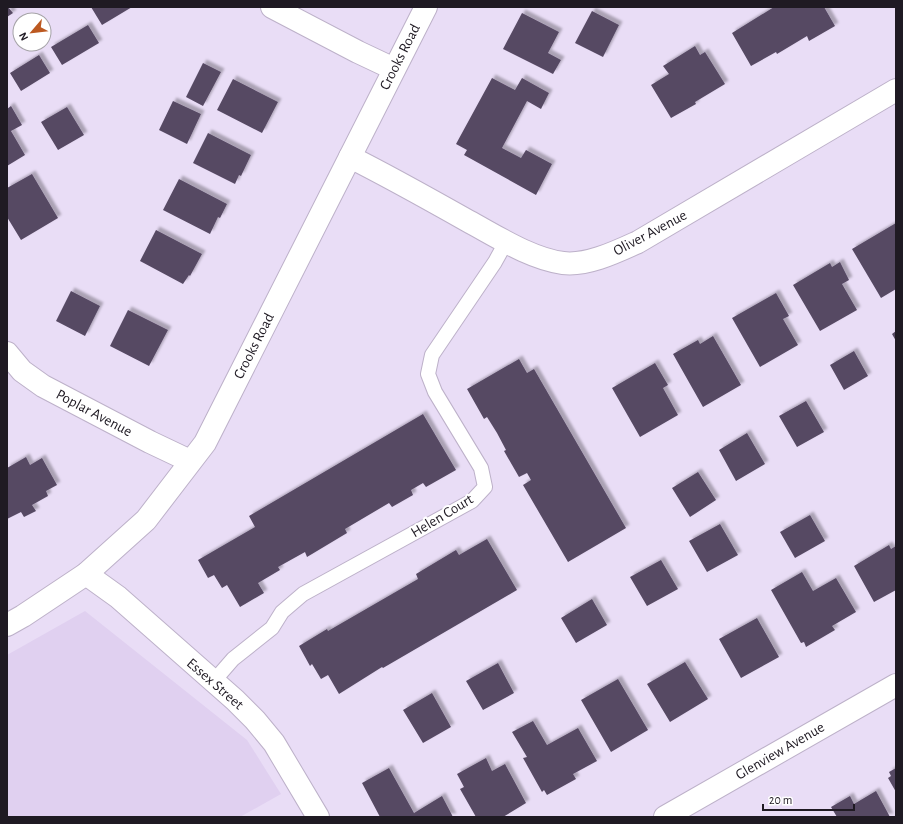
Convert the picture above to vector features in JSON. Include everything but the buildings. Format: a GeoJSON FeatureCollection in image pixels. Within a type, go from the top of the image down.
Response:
{"type":"FeatureCollection","features":[{"type":"Feature","properties":{"kind":"street"},"geometry":{"type":"LineString","coordinates":[[272,7],[394,69]]}},
{"type":"Feature","properties":{"kind":"street","name":"Crooks Road"},"geometry":{"type":"LineString","coordinates":[[7,625],[86,574],[146,520],[205,443],[426,7]]}},
{"type":"Feature","properties":{"kind":"street","name":"Oliver Avenue"},"geometry":{"type":"LineString","coordinates":[[350,157],[506,242],[541,258],[564,263],[587,261],[613,253],[638,242],[896,90]]}},
{"type":"Feature","properties":{"kind":"street","name":"Poplar Avenue"},"geometry":{"type":"LineString","coordinates":[[7,352],[22,371],[43,386],[150,442],[190,461]]}},
{"type":"Feature","properties":{"kind":"street","name":"Essex Street"},"geometry":{"type":"LineString","coordinates":[[86,574],[118,598],[235,700],[255,720],[274,743],[318,817]]}},
{"type":"Feature","properties":{"kind":"street","name":"Glenview Avenue"},"geometry":{"type":"LineString","coordinates":[[665,817],[896,685]]}},
{"type":"Feature","properties":{"kind":"lane","name":"Helen Court"},"geometry":{"type":"LineString","coordinates":[[213,682],[233,659],[272,628],[282,612],[303,594],[472,501],[485,487],[481,468],[435,392],[428,374],[432,355],[495,262],[506,242]]}},
{"type":"Feature","properties":{"kind":"shaded area"},"geometry":{"type":"Polygon","coordinates":[[[85,611],[247,740],[281,794],[240,817],[7,817],[7,655],[85,611]]]}}]}
